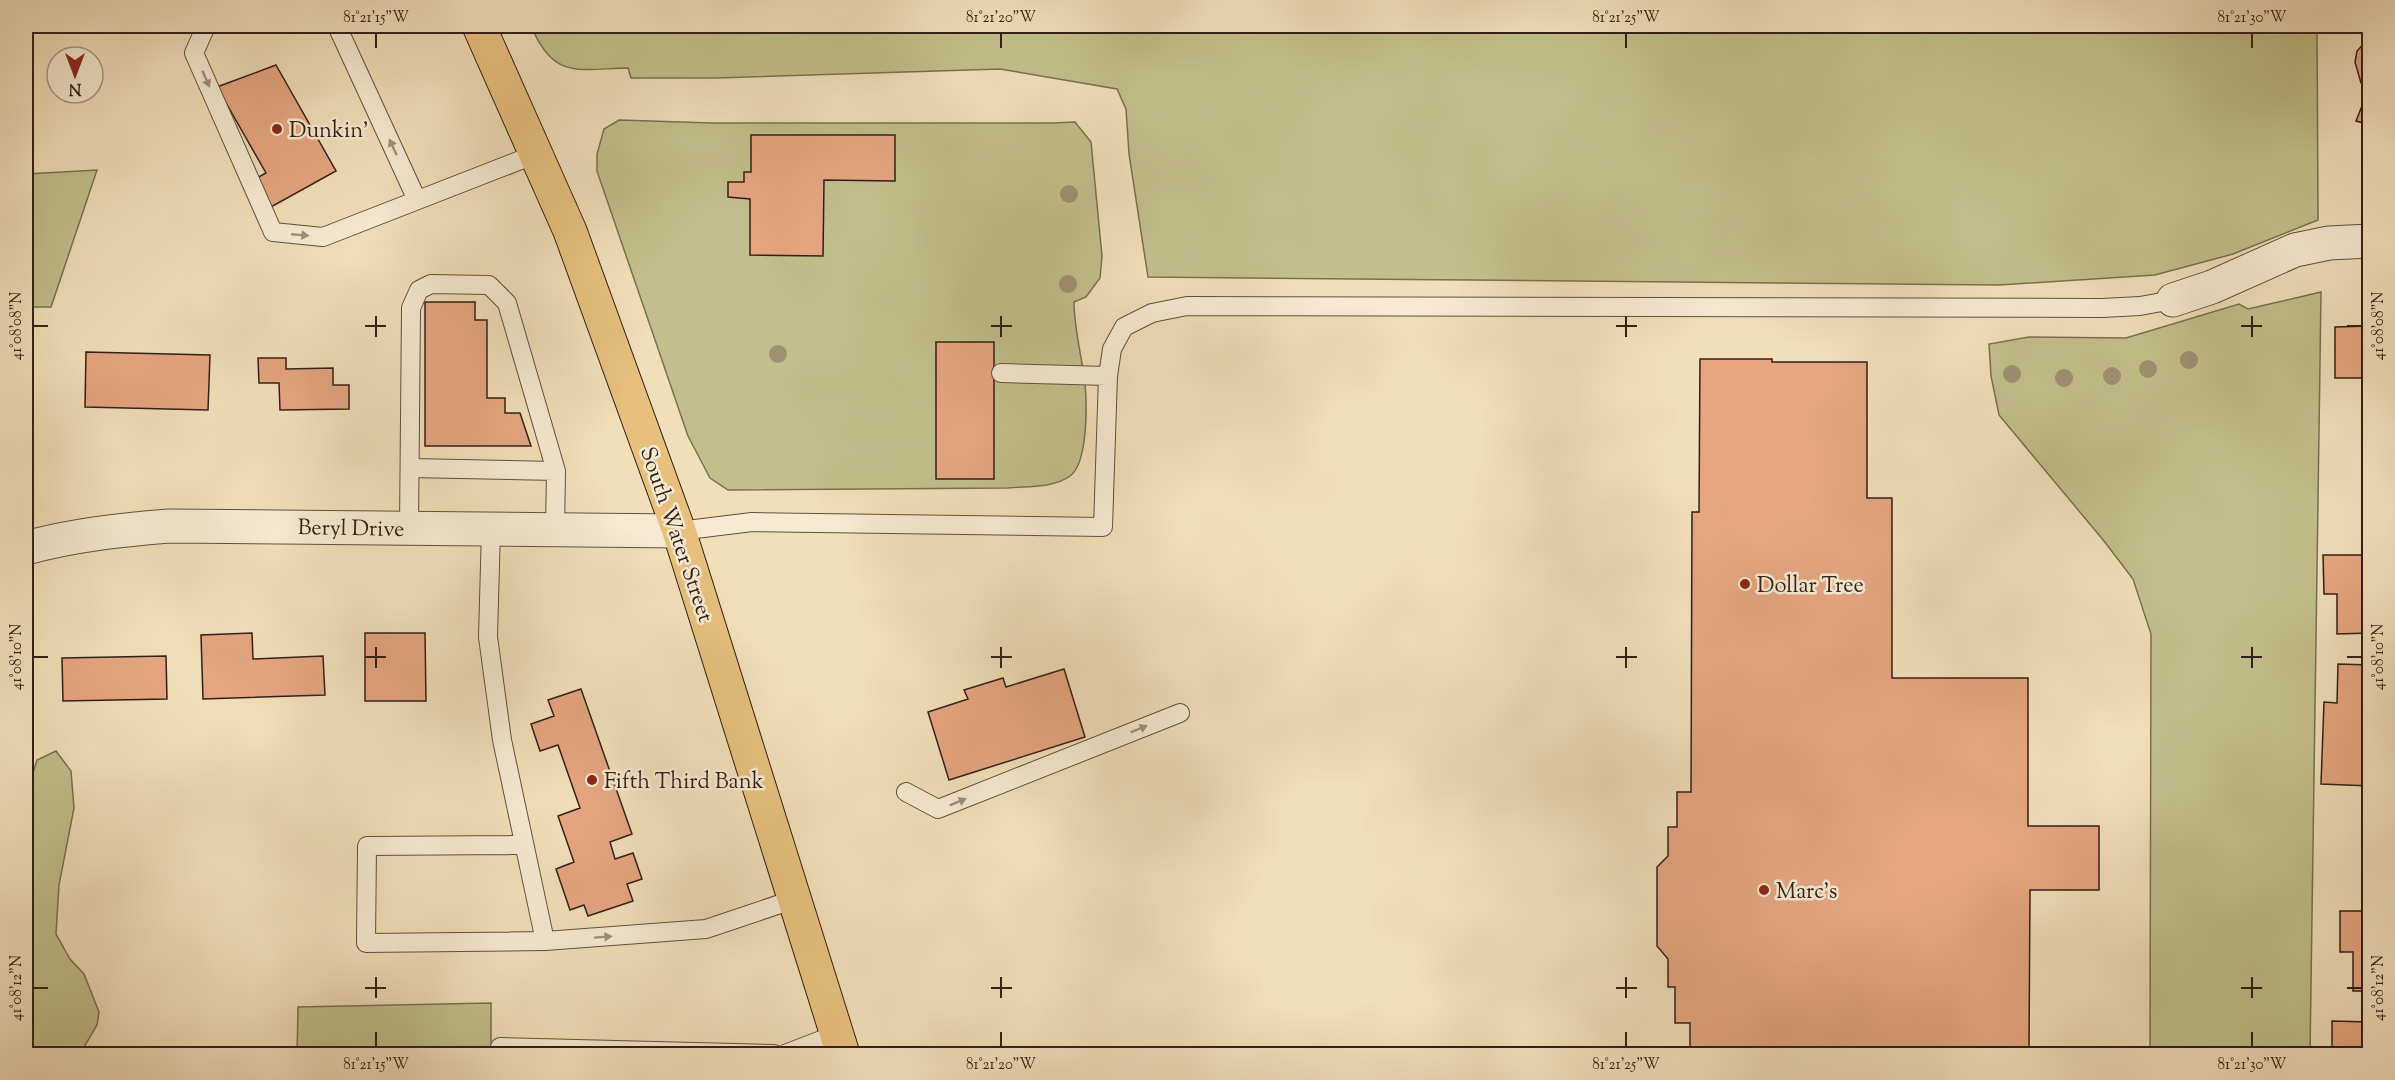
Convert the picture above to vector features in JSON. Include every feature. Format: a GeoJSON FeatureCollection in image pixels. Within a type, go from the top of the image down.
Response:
{"type":"FeatureCollection","features":[{"type":"Feature","properties":{"kind":"main road","name":"South Water Street"},"geometry":{"type":"LineString","coordinates":[[478,26],[570,231],[679,531],[840,1044]]}},
{"type":"Feature","properties":{"kind":"street"},"geometry":{"type":"LineString","coordinates":[[2173,300],[2212,287],[2295,250],[2329,243],[2370,241]]}},
{"type":"Feature","properties":{"kind":"street","name":"Beryl Drive"},"geometry":{"type":"LineString","coordinates":[[26,548],[113,530],[169,526],[679,531]]}},
{"type":"Feature","properties":{"kind":"lane"},"geometry":{"type":"LineString","coordinates":[[206,26],[194,53],[273,232],[323,237],[536,154]]}},
{"type":"Feature","properties":{"kind":"lane"},"geometry":{"type":"LineString","coordinates":[[338,26],[417,200]]}},
{"type":"Feature","properties":{"kind":"lane"},"geometry":{"type":"LineString","coordinates":[[409,528],[411,308],[419,290],[431,284],[489,285],[507,303],[556,471],[555,530]]}},
{"type":"Feature","properties":{"kind":"lane"},"geometry":{"type":"LineString","coordinates":[[679,531],[752,522],[1103,527],[1108,376],[1112,349],[1124,327],[1152,313],[1187,306],[2102,308],[2140,306],[2173,300]]}},
{"type":"Feature","properties":{"kind":"lane"},"geometry":{"type":"LineString","coordinates":[[1001,373],[1108,376]]}},
{"type":"Feature","properties":{"kind":"lane"},"geometry":{"type":"LineString","coordinates":[[410,468],[556,471]]}},
{"type":"Feature","properties":{"kind":"lane"},"geometry":{"type":"LineString","coordinates":[[491,529],[488,637],[502,740],[545,941]]}},
{"type":"Feature","properties":{"kind":"lane"},"geometry":{"type":"LineString","coordinates":[[906,792],[938,809],[1180,713]]}},
{"type":"Feature","properties":{"kind":"lane"},"geometry":{"type":"LineString","coordinates":[[523,845],[367,846],[366,944],[545,941],[706,928],[795,899]]}},
{"type":"Feature","properties":{"kind":"lane"},"geometry":{"type":"LineString","coordinates":[[785,1054],[840,1044]]}},
{"type":"Feature","properties":{"kind":"lane"},"geometry":{"type":"LineString","coordinates":[[500,1054],[500,1047],[774,1054]]}},
{"type":"Feature","properties":{"kind":"shaded area"},"geometry":{"type":"Polygon","coordinates":[[[531,26],[2317,26],[2318,220],[2233,254],[2155,275],[1999,285],[1148,277],[1129,154],[1126,109],[1117,89],[1000,69],[716,78],[631,78],[628,68],[581,69],[569,68],[558,63],[540,43],[531,26]]]}},
{"type":"Feature","properties":{"kind":"shaded area"},"geometry":{"type":"Polygon","coordinates":[[[619,120],[712,123],[1075,122],[1091,142],[1102,256],[1100,278],[1086,297],[1074,302],[1086,405],[1083,447],[1076,469],[1070,476],[1056,483],[1008,488],[728,490],[710,478],[688,436],[597,171],[597,154],[604,129],[619,120]]]}},
{"type":"Feature","properties":{"kind":"shaded area"},"geometry":{"type":"Polygon","coordinates":[[[97,170],[51,307],[26,307],[26,174],[97,170]]]}},
{"type":"Feature","properties":{"kind":"shaded area"},"geometry":{"type":"Polygon","coordinates":[[[2321,292],[2310,1054],[2150,1054],[2151,634],[2133,579],[1999,415],[1991,376],[1989,344],[2029,337],[2126,338],[2239,304],[2248,309],[2321,292]]]}},
{"type":"Feature","properties":{"kind":"shaded area"},"geometry":{"type":"Polygon","coordinates":[[[56,751],[71,771],[74,808],[59,885],[56,934],[70,959],[84,974],[99,1012],[97,1025],[80,1054],[26,1054],[26,786],[31,779],[37,760],[56,751]]]}},
{"type":"Feature","properties":{"kind":"shaded area"},"geometry":{"type":"Polygon","coordinates":[[[491,1003],[491,1054],[297,1054],[298,1007],[491,1003]]]}},
{"type":"Feature","properties":{"kind":"building"},"geometry":{"type":"Polygon","coordinates":[[[2362,26],[2370,26],[2370,36],[2366,37],[2362,26]]]}},
{"type":"Feature","properties":{"kind":"building"},"geometry":{"type":"Polygon","coordinates":[[[2370,37],[2370,125],[2356,121],[2368,91],[2361,83],[2355,62],[2357,51],[2370,37]]]}},
{"type":"Feature","properties":{"kind":"building","name":"Dunkin'"},"geometry":{"type":"Polygon","coordinates":[[[276,65],[336,171],[271,207],[255,179],[266,173],[217,87],[276,65]]]}},
{"type":"Feature","properties":{"kind":"building"},"geometry":{"type":"Polygon","coordinates":[[[751,135],[895,135],[895,181],[824,180],[823,256],[750,255],[750,199],[728,197],[728,182],[744,182],[744,172],[751,172],[751,135]]]}},
{"type":"Feature","properties":{"kind":"building"},"geometry":{"type":"Polygon","coordinates":[[[425,302],[475,302],[475,320],[487,320],[487,398],[505,398],[505,413],[520,413],[531,446],[425,446],[425,302]]]}},
{"type":"Feature","properties":{"kind":"building"},"geometry":{"type":"Polygon","coordinates":[[[2370,326],[2370,378],[2335,378],[2335,327],[2370,326]]]}},
{"type":"Feature","properties":{"kind":"building"},"geometry":{"type":"Polygon","coordinates":[[[936,342],[994,342],[994,479],[936,479],[936,342]]]}},
{"type":"Feature","properties":{"kind":"building"},"geometry":{"type":"Polygon","coordinates":[[[86,352],[210,355],[208,410],[85,407],[86,352]]]}},
{"type":"Feature","properties":{"kind":"building"},"geometry":{"type":"Polygon","coordinates":[[[258,358],[286,358],[286,369],[333,368],[333,385],[349,385],[349,409],[280,410],[279,383],[259,383],[258,358]]]}},
{"type":"Feature","properties":{"kind":"building"},"geometry":{"type":"Polygon","coordinates":[[[1700,359],[1867,362],[1867,498],[1892,498],[1892,678],[2028,678],[2028,826],[2099,826],[2099,890],[2030,890],[2029,1052],[1690,1052],[1690,1023],[1675,1023],[1675,987],[1668,987],[1668,959],[1657,946],[1657,867],[1668,856],[1668,827],[1677,827],[1677,792],[1691,792],[1692,512],[1699,512],[1700,359]]]}},
{"type":"Feature","properties":{"kind":"building"},"geometry":{"type":"Polygon","coordinates":[[[26,426],[31,442],[26,444],[26,426]]]}},
{"type":"Feature","properties":{"kind":"building"},"geometry":{"type":"Polygon","coordinates":[[[2323,555],[2370,555],[2370,633],[2337,634],[2337,594],[2324,594],[2323,555]]]}},
{"type":"Feature","properties":{"kind":"building"},"geometry":{"type":"Polygon","coordinates":[[[252,633],[253,659],[323,656],[325,695],[203,699],[201,635],[252,633]]]}},
{"type":"Feature","properties":{"kind":"building"},"geometry":{"type":"Polygon","coordinates":[[[365,633],[425,633],[426,701],[365,701],[365,633]]]}},
{"type":"Feature","properties":{"kind":"building"},"geometry":{"type":"Polygon","coordinates":[[[166,656],[167,699],[63,701],[62,658],[166,656]]]}},
{"type":"Feature","properties":{"kind":"building"},"geometry":{"type":"Polygon","coordinates":[[[2338,664],[2370,665],[2370,786],[2321,784],[2324,702],[2337,703],[2338,664]]]}},
{"type":"Feature","properties":{"kind":"building"},"geometry":{"type":"Polygon","coordinates":[[[1064,669],[1085,737],[949,780],[928,712],[968,699],[964,690],[1003,678],[1006,687],[1064,669]]]}},
{"type":"Feature","properties":{"kind":"building","name":"Fifth Third Bank"},"geometry":{"type":"Polygon","coordinates":[[[581,689],[632,834],[610,842],[615,859],[633,853],[642,879],[627,884],[633,901],[588,916],[584,905],[570,910],[556,869],[574,862],[558,816],[580,808],[558,745],[540,751],[531,724],[554,716],[548,700],[581,689]]]}},
{"type":"Feature","properties":{"kind":"building"},"geometry":{"type":"Polygon","coordinates":[[[2340,911],[2370,911],[2370,991],[2353,991],[2353,952],[2340,952],[2340,911]]]}},
{"type":"Feature","properties":{"kind":"building"},"geometry":{"type":"Polygon","coordinates":[[[2332,1021],[2370,1022],[2370,1054],[2332,1054],[2332,1021]]]}},
{"type":"Feature","properties":{"kind":"place","name":"Dunkin'"},"geometry":{"type":"Point","coordinates":[277,129]}},
{"type":"Feature","properties":{"kind":"place","name":"Dollar Tree"},"geometry":{"type":"Point","coordinates":[1745,584]}},
{"type":"Feature","properties":{"kind":"place","name":"Fifth Third Bank"},"geometry":{"type":"Point","coordinates":[592,780]}},
{"type":"Feature","properties":{"kind":"place","name":"Marc's"},"geometry":{"type":"Point","coordinates":[1764,890]}}]}
